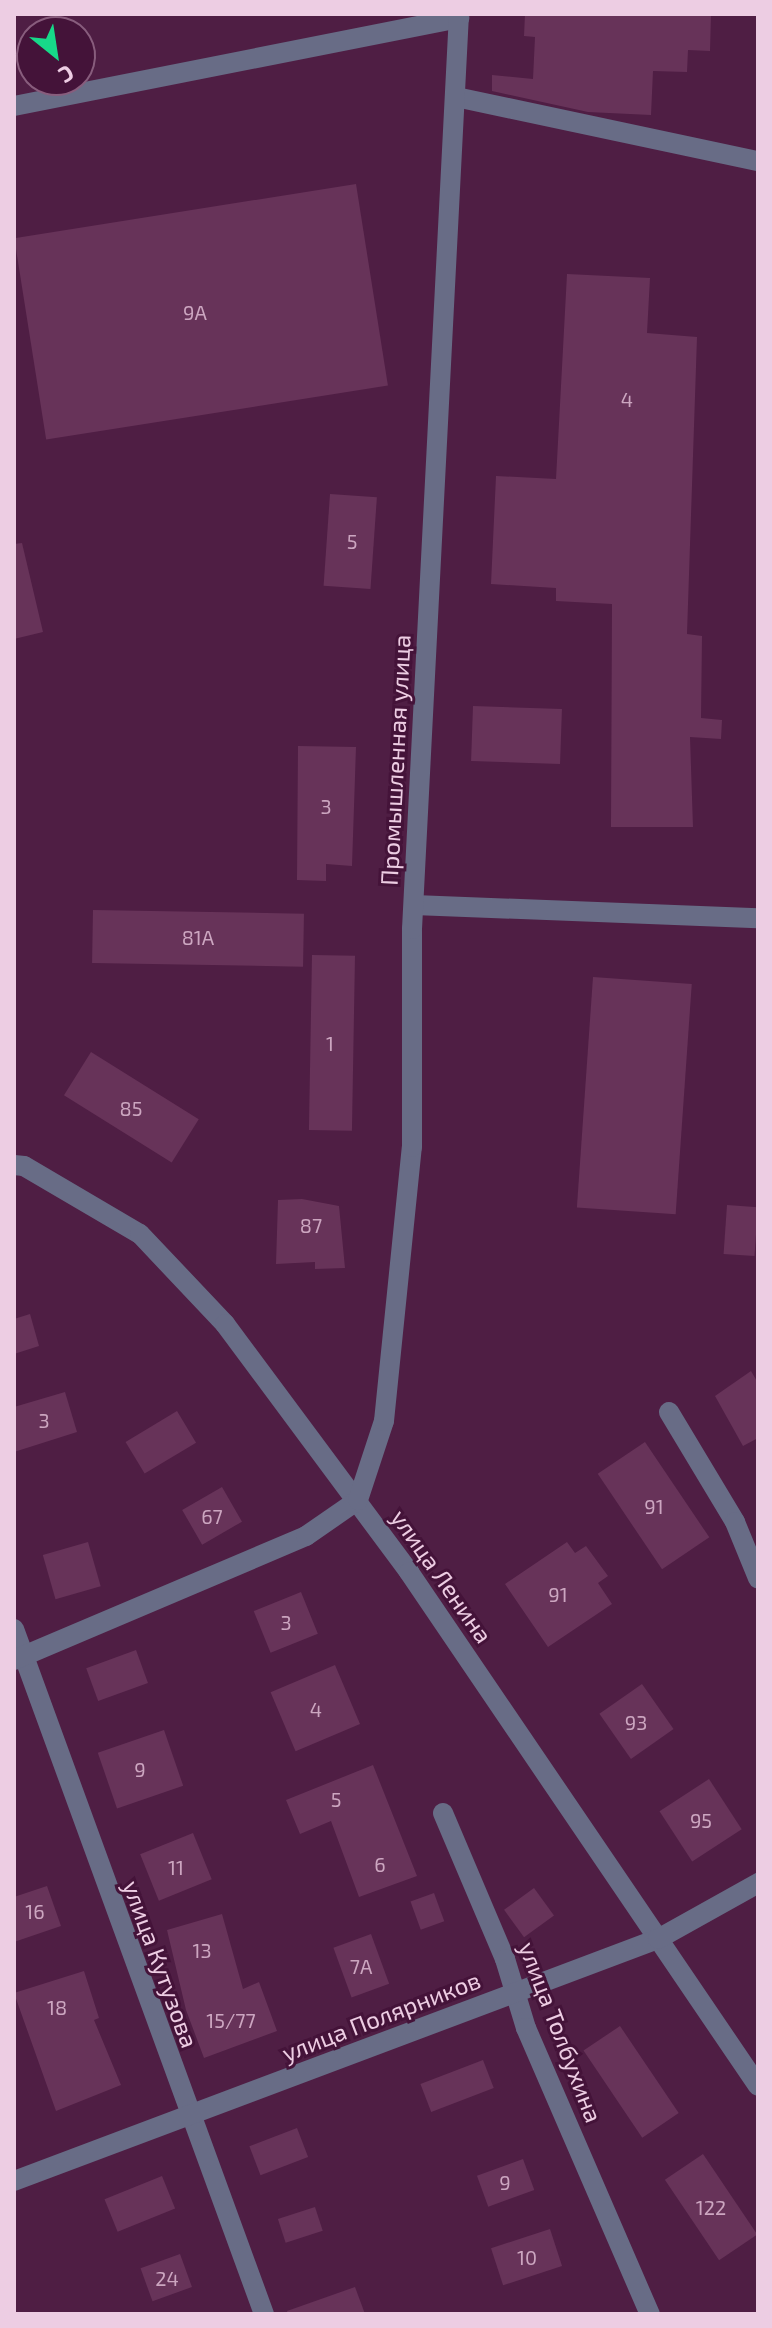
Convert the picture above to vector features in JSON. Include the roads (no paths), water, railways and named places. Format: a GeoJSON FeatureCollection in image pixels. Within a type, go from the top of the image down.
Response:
{"type":"FeatureCollection","features":[{"type":"Feature","properties":{"kind":"street","name":"Промышленная улица"},"geometry":{"type":"LineString","coordinates":[[358,1500],[384,1421],[410,1162],[414,905],[459,16]]}},
{"type":"Feature","properties":{"kind":"street"},"geometry":{"type":"LineString","coordinates":[[14,106],[459,16]]}},
{"type":"Feature","properties":{"kind":"street"},"geometry":{"type":"LineString","coordinates":[[456,97],[758,161]]}},
{"type":"Feature","properties":{"kind":"street"},"geometry":{"type":"LineString","coordinates":[[414,905],[758,918]]}},
{"type":"Feature","properties":{"kind":"street","name":"улица Ленина"},"geometry":{"type":"LineString","coordinates":[[14,1165],[24,1166],[140,1234],[225,1324],[358,1500],[758,2086]]}},
{"type":"Feature","properties":{"kind":"street"},"geometry":{"type":"LineString","coordinates":[[669,1412],[735,1522],[758,1578]]}},
{"type":"Feature","properties":{"kind":"street"},"geometry":{"type":"LineString","coordinates":[[19,1658],[306,1536],[358,1500]]}},
{"type":"Feature","properties":{"kind":"street","name":"улица Кутузова"},"geometry":{"type":"LineString","coordinates":[[14,1629],[19,1658],[264,2314]]}},
{"type":"Feature","properties":{"kind":"street","name":"улица Толбухина"},"geometry":{"type":"LineString","coordinates":[[443,1813],[650,2314]]}},
{"type":"Feature","properties":{"kind":"street","name":"улица Полярников"},"geometry":{"type":"LineString","coordinates":[[14,2181],[189,2118],[658,1939],[758,1883]]}}]}
